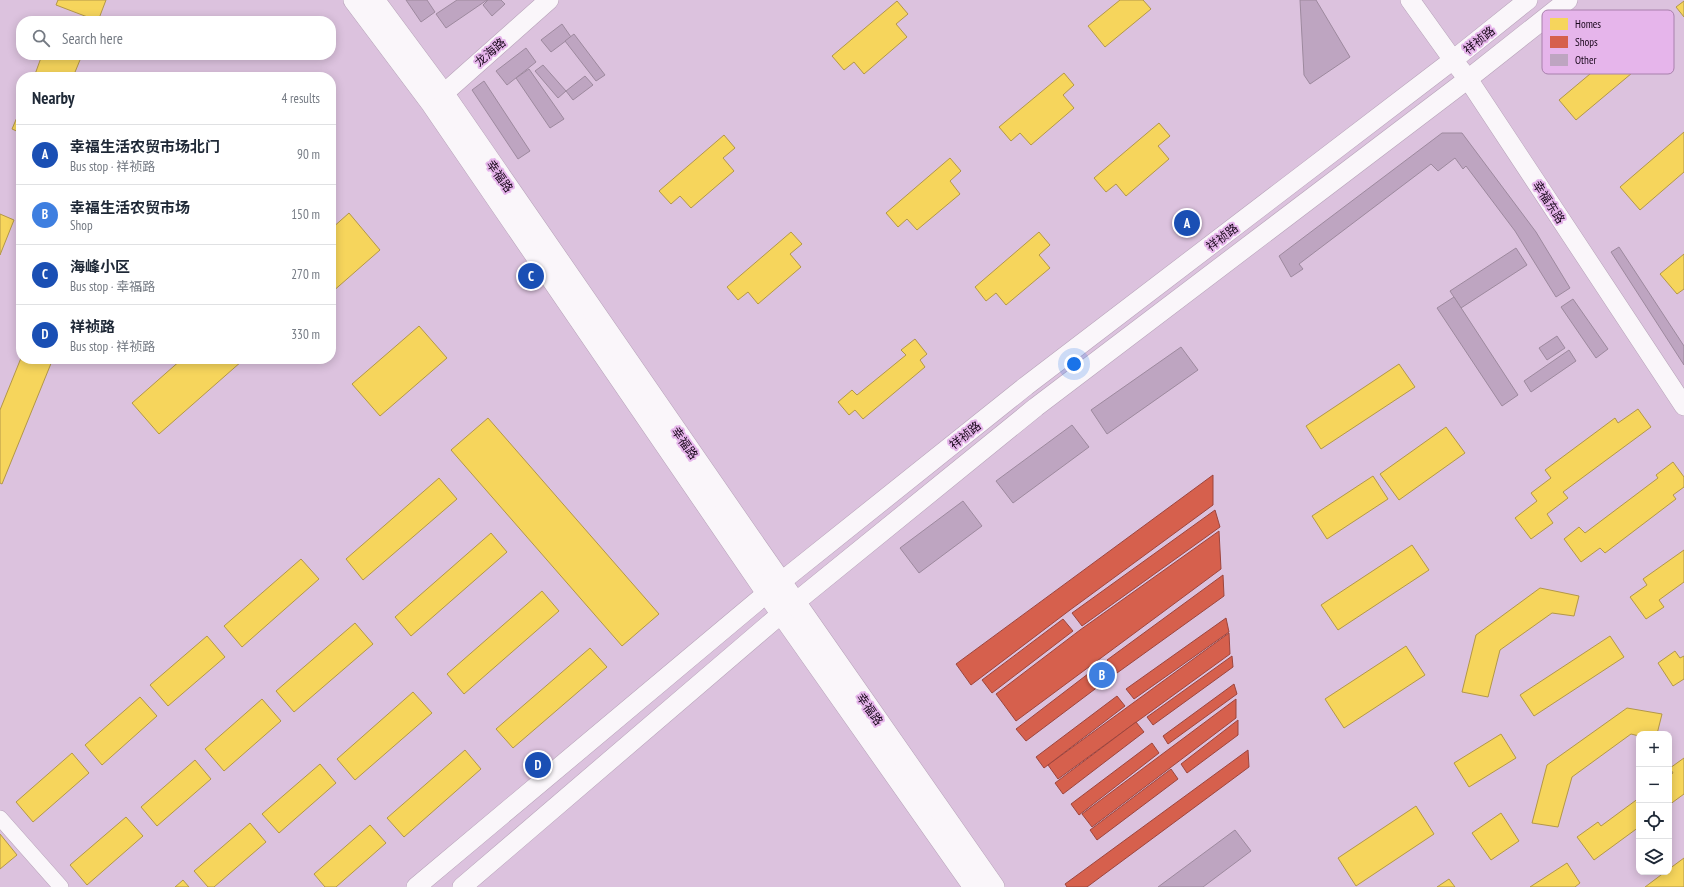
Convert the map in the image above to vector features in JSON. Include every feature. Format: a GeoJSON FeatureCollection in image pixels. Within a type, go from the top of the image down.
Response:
{"type":"FeatureCollection","features":[{"type":"Feature","properties":{"kind":"main road","name":"幸福路"},"geometry":{"type":"LineString","coordinates":[[354,0],[437,98]]}},
{"type":"Feature","properties":{"kind":"main road","name":"幸福路"},"geometry":{"type":"LineString","coordinates":[[374,0],[437,98],[774,587],[974,887]]}},
{"type":"Feature","properties":{"kind":"main road","name":"幸福路"},"geometry":{"type":"LineString","coordinates":[[788,608],[994,887]]}},
{"type":"Feature","properties":{"kind":"street","name":"龙海路"},"geometry":{"type":"LineString","coordinates":[[437,98],[549,0]]}},
{"type":"Feature","properties":{"kind":"street","name":"幸福东路"},"geometry":{"type":"LineString","coordinates":[[1410,0],[1468,79],[1684,406]]}},
{"type":"Feature","properties":{"kind":"street","name":"祥祯路"},"geometry":{"type":"LineString","coordinates":[[416,887],[774,587],[1026,386],[1453,60],[1528,0]]}},
{"type":"Feature","properties":{"kind":"street","name":"祥祯路"},"geometry":{"type":"LineString","coordinates":[[1555,10],[1568,0]]}},
{"type":"Feature","properties":{"kind":"street","name":"祥祯路"},"geometry":{"type":"LineString","coordinates":[[462,887],[788,608],[1036,407],[1468,79],[1542,21]]}},
{"type":"Feature","properties":{"kind":"street"},"geometry":{"type":"LineString","coordinates":[[0,818],[62,887]]}},
{"type":"Feature","properties":{"kind":"building: Homes"},"geometry":{"type":"Polygon","coordinates":[[[58,0],[106,0],[100,16],[85,16],[56,5],[58,0]]]}},
{"type":"Feature","properties":{"kind":"building: Homes"},"geometry":{"type":"Polygon","coordinates":[[[1120,0],[1143,0],[1151,9],[1105,47],[1088,26],[1120,0]]]}},
{"type":"Feature","properties":{"kind":"building: Homes"},"geometry":{"type":"Polygon","coordinates":[[[897,1],[908,14],[896,24],[907,37],[864,74],[854,62],[844,70],[832,56],[897,1]]]}},
{"type":"Feature","properties":{"kind":"building: Homes"},"geometry":{"type":"Polygon","coordinates":[[[1684,1],[1684,17],[1676,7],[1684,1]]]}},
{"type":"Feature","properties":{"kind":"building: Homes"},"geometry":{"type":"Polygon","coordinates":[[[40,60],[80,60],[75,72],[36,72],[40,60]]]}},
{"type":"Feature","properties":{"kind":"building: Homes"},"geometry":{"type":"Polygon","coordinates":[[[1064,73],[1074,85],[1063,95],[1074,108],[1031,145],[1020,133],[1011,141],[999,127],[1064,73]]]}},
{"type":"Feature","properties":{"kind":"building: Homes"},"geometry":{"type":"Polygon","coordinates":[[[1590,74],[1631,74],[1576,120],[1559,100],[1590,74]]]}},
{"type":"Feature","properties":{"kind":"building: Homes"},"geometry":{"type":"Polygon","coordinates":[[[16,120],[16,131],[12,129],[16,120]]]}},
{"type":"Feature","properties":{"kind":"building: Homes"},"geometry":{"type":"Polygon","coordinates":[[[1159,123],[1170,136],[1158,146],[1169,159],[1126,196],[1116,184],[1106,192],[1094,178],[1159,123]]]}},
{"type":"Feature","properties":{"kind":"building: Homes"},"geometry":{"type":"Polygon","coordinates":[[[1684,132],[1684,172],[1640,210],[1620,187],[1684,132]]]}},
{"type":"Feature","properties":{"kind":"building: Homes"},"geometry":{"type":"Polygon","coordinates":[[[724,135],[735,148],[723,158],[734,171],[691,208],[680,196],[671,204],[659,191],[724,135]]]}},
{"type":"Feature","properties":{"kind":"building: Homes"},"geometry":{"type":"Polygon","coordinates":[[[950,158],[961,171],[950,181],[960,194],[917,230],[907,219],[898,227],[886,213],[950,158]]]}},
{"type":"Feature","properties":{"kind":"building: Homes"},"geometry":{"type":"Polygon","coordinates":[[[349,213],[380,250],[336,289],[336,225],[349,213]]]}},
{"type":"Feature","properties":{"kind":"building: Homes"},"geometry":{"type":"Polygon","coordinates":[[[0,214],[14,220],[0,255],[0,214]]]}},
{"type":"Feature","properties":{"kind":"building: Homes"},"geometry":{"type":"Polygon","coordinates":[[[791,232],[802,244],[790,254],[801,267],[758,304],[748,292],[738,300],[727,287],[791,232]]]}},
{"type":"Feature","properties":{"kind":"building: Homes"},"geometry":{"type":"Polygon","coordinates":[[[1039,232],[1050,245],[1039,255],[1050,268],[1006,305],[996,293],[986,301],[975,287],[1039,232]]]}},
{"type":"Feature","properties":{"kind":"building: Homes"},"geometry":{"type":"Polygon","coordinates":[[[1684,254],[1684,289],[1677,294],[1660,274],[1684,254]]]}},
{"type":"Feature","properties":{"kind":"building: Homes"},"geometry":{"type":"Polygon","coordinates":[[[419,326],[447,358],[380,416],[352,384],[419,326]]]}},
{"type":"Feature","properties":{"kind":"building: Homes"},"geometry":{"type":"Polygon","coordinates":[[[915,339],[927,354],[920,360],[925,367],[863,419],[855,410],[849,415],[838,402],[852,390],[857,395],[906,355],[901,350],[915,339]]]}},
{"type":"Feature","properties":{"kind":"building: Homes"},"geometry":{"type":"Polygon","coordinates":[[[19,364],[51,364],[2,484],[0,483],[0,410],[19,364]]]}},
{"type":"Feature","properties":{"kind":"building: Homes"},"geometry":{"type":"Polygon","coordinates":[[[176,364],[239,364],[159,434],[132,403],[176,364]]]}},
{"type":"Feature","properties":{"kind":"building: Homes"},"geometry":{"type":"Polygon","coordinates":[[[1399,364],[1415,387],[1321,449],[1306,426],[1399,364]]]}},
{"type":"Feature","properties":{"kind":"building: Homes"},"geometry":{"type":"Polygon","coordinates":[[[1638,409],[1651,427],[1563,492],[1568,498],[1547,514],[1553,523],[1531,539],[1515,518],[1537,501],[1531,493],[1551,478],[1545,470],[1615,418],[1618,423],[1638,409]]]}},
{"type":"Feature","properties":{"kind":"building: Homes"},"geometry":{"type":"Polygon","coordinates":[[[488,418],[659,614],[622,646],[451,450],[488,418]]]}},
{"type":"Feature","properties":{"kind":"building: Homes"},"geometry":{"type":"Polygon","coordinates":[[[1446,427],[1465,453],[1399,500],[1380,474],[1446,427]]]}},
{"type":"Feature","properties":{"kind":"building: Homes"},"geometry":{"type":"Polygon","coordinates":[[[1673,462],[1684,477],[1684,487],[1673,495],[1676,499],[1605,553],[1600,548],[1581,562],[1564,539],[1579,527],[1585,533],[1658,478],[1656,475],[1673,462]]]}},
{"type":"Feature","properties":{"kind":"building: Homes"},"geometry":{"type":"Polygon","coordinates":[[[1373,476],[1388,499],[1327,539],[1312,516],[1373,476]]]}},
{"type":"Feature","properties":{"kind":"building: Homes"},"geometry":{"type":"Polygon","coordinates":[[[439,478],[457,499],[363,580],[346,559],[439,478]]]}},
{"type":"Feature","properties":{"kind":"building: Homes"},"geometry":{"type":"Polygon","coordinates":[[[491,533],[507,552],[411,636],[395,617],[491,533]]]}},
{"type":"Feature","properties":{"kind":"building: Homes"},"geometry":{"type":"Polygon","coordinates":[[[1412,545],[1429,570],[1338,630],[1321,605],[1412,545]]]}},
{"type":"Feature","properties":{"kind":"building: Homes"},"geometry":{"type":"Polygon","coordinates":[[[1684,550],[1684,582],[1659,600],[1664,607],[1646,619],[1630,597],[1647,585],[1643,579],[1684,550]]]}},
{"type":"Feature","properties":{"kind":"building: Homes"},"geometry":{"type":"Polygon","coordinates":[[[301,559],[319,579],[242,647],[224,626],[301,559]]]}},
{"type":"Feature","properties":{"kind":"building: Homes"},"geometry":{"type":"Polygon","coordinates":[[[1540,588],[1579,596],[1574,616],[1552,613],[1500,650],[1488,697],[1462,692],[1476,635],[1540,588]]]}},
{"type":"Feature","properties":{"kind":"building: Homes"},"geometry":{"type":"Polygon","coordinates":[[[542,591],[559,611],[464,694],[447,674],[542,591]]]}},
{"type":"Feature","properties":{"kind":"building: Homes"},"geometry":{"type":"Polygon","coordinates":[[[355,623],[373,644],[294,712],[276,691],[355,623]]]}},
{"type":"Feature","properties":{"kind":"building: Homes"},"geometry":{"type":"Polygon","coordinates":[[[207,636],[225,657],[168,706],[150,685],[207,636]]]}},
{"type":"Feature","properties":{"kind":"building: Homes"},"geometry":{"type":"Polygon","coordinates":[[[1610,636],[1624,657],[1534,716],[1520,695],[1610,636]]]}},
{"type":"Feature","properties":{"kind":"building: Homes"},"geometry":{"type":"Polygon","coordinates":[[[1406,646],[1425,675],[1344,728],[1325,699],[1406,646]]]}},
{"type":"Feature","properties":{"kind":"building: Homes"},"geometry":{"type":"Polygon","coordinates":[[[590,648],[607,667],[513,748],[496,729],[590,648]]]}},
{"type":"Feature","properties":{"kind":"building: Homes"},"geometry":{"type":"Polygon","coordinates":[[[1675,651],[1680,658],[1684,656],[1684,679],[1673,686],[1658,663],[1675,651]]]}},
{"type":"Feature","properties":{"kind":"building: Homes"},"geometry":{"type":"Polygon","coordinates":[[[413,692],[432,713],[355,780],[337,759],[413,692]]]}},
{"type":"Feature","properties":{"kind":"building: Homes"},"geometry":{"type":"Polygon","coordinates":[[[140,697],[157,716],[102,765],[85,745],[140,697]]]}},
{"type":"Feature","properties":{"kind":"building: Homes"},"geometry":{"type":"Polygon","coordinates":[[[262,699],[281,721],[224,771],[205,749],[262,699]]]}},
{"type":"Feature","properties":{"kind":"building: Homes"},"geometry":{"type":"Polygon","coordinates":[[[1627,708],[1662,714],[1658,731],[1636,731],[1636,735],[1631,734],[1572,777],[1558,827],[1532,823],[1547,765],[1627,708]]]}},
{"type":"Feature","properties":{"kind":"building: Homes"},"geometry":{"type":"Polygon","coordinates":[[[1501,734],[1516,758],[1469,787],[1454,763],[1501,734]]]}},
{"type":"Feature","properties":{"kind":"building: Homes"},"geometry":{"type":"Polygon","coordinates":[[[465,750],[481,769],[404,837],[387,818],[465,750]]]}},
{"type":"Feature","properties":{"kind":"building: Homes"},"geometry":{"type":"Polygon","coordinates":[[[72,753],[89,773],[33,822],[16,802],[72,753]]]}},
{"type":"Feature","properties":{"kind":"building: Homes"},"geometry":{"type":"Polygon","coordinates":[[[1684,758],[1684,794],[1672,803],[1673,773],[1672,767],[1684,758]]]}},
{"type":"Feature","properties":{"kind":"building: Homes"},"geometry":{"type":"Polygon","coordinates":[[[195,760],[211,779],[157,826],[141,807],[195,760]]]}},
{"type":"Feature","properties":{"kind":"building: Homes"},"geometry":{"type":"Polygon","coordinates":[[[320,764],[336,783],[279,833],[262,814],[320,764]]]}},
{"type":"Feature","properties":{"kind":"building: Homes"},"geometry":{"type":"Polygon","coordinates":[[[1636,800],[1636,829],[1594,860],[1577,837],[1598,822],[1601,826],[1636,800]]]}},
{"type":"Feature","properties":{"kind":"building: Homes"},"geometry":{"type":"Polygon","coordinates":[[[1416,806],[1434,834],[1356,886],[1338,858],[1416,806]]]}},
{"type":"Feature","properties":{"kind":"building: Homes"},"geometry":{"type":"Polygon","coordinates":[[[1501,813],[1519,841],[1491,860],[1472,833],[1501,813]]]}},
{"type":"Feature","properties":{"kind":"building: Homes"},"geometry":{"type":"Polygon","coordinates":[[[126,817],[143,836],[87,885],[70,865],[126,817]]]}},
{"type":"Feature","properties":{"kind":"building: Homes"},"geometry":{"type":"Polygon","coordinates":[[[250,823],[266,842],[214,887],[208,887],[194,871],[250,823]]]}},
{"type":"Feature","properties":{"kind":"building: Homes"},"geometry":{"type":"Polygon","coordinates":[[[370,825],[386,843],[336,887],[325,887],[314,874],[370,825]]]}},
{"type":"Feature","properties":{"kind":"building: Homes"},"geometry":{"type":"Polygon","coordinates":[[[0,834],[17,855],[0,869],[0,834]]]}},
{"type":"Feature","properties":{"kind":"building: Homes"},"geometry":{"type":"Polygon","coordinates":[[[1684,858],[1684,887],[1645,887],[1661,875],[1672,875],[1672,867],[1684,858]]]}},
{"type":"Feature","properties":{"kind":"building: Homes"},"geometry":{"type":"Polygon","coordinates":[[[1567,863],[1580,883],[1575,887],[1530,887],[1567,863]]]}},
{"type":"Feature","properties":{"kind":"building: Homes"},"geometry":{"type":"Polygon","coordinates":[[[1449,879],[1455,887],[1437,887],[1449,879]]]}},
{"type":"Feature","properties":{"kind":"building: Homes"},"geometry":{"type":"Polygon","coordinates":[[[183,880],[189,887],[175,887],[183,880]]]}},
{"type":"Feature","properties":{"kind":"building: Shops"},"geometry":{"type":"Polygon","coordinates":[[[1213,475],[1213,505],[971,685],[956,664],[1213,475]]]}},
{"type":"Feature","properties":{"kind":"building: Shops"},"geometry":{"type":"Polygon","coordinates":[[[1215,510],[1220,527],[1082,626],[1072,613],[1215,510]]]}},
{"type":"Feature","properties":{"kind":"building: Shops"},"geometry":{"type":"Polygon","coordinates":[[[1219,531],[1221,569],[1016,721],[996,694],[1080,630],[1219,531]]]}},
{"type":"Feature","properties":{"kind":"building: Shops"},"geometry":{"type":"Polygon","coordinates":[[[1223,575],[1224,596],[1117,673],[1107,660],[1223,575]]]}},
{"type":"Feature","properties":{"kind":"building: Shops"},"geometry":{"type":"Polygon","coordinates":[[[1226,618],[1229,632],[1134,699],[1126,689],[1226,618]]]}},
{"type":"Feature","properties":{"kind":"building: Shops"},"geometry":{"type":"Polygon","coordinates":[[[1063,619],[1073,631],[992,693],[982,680],[1063,619]]]}},
{"type":"Feature","properties":{"kind":"building: Shops"},"geometry":{"type":"Polygon","coordinates":[[[1229,633],[1230,654],[1058,779],[1048,765],[1229,633]]]}},
{"type":"Feature","properties":{"kind":"building: Shops"},"geometry":{"type":"Polygon","coordinates":[[[1232,656],[1233,667],[1153,725],[1147,717],[1232,656]]]}},
{"type":"Feature","properties":{"kind":"building: Shops"},"geometry":{"type":"Polygon","coordinates":[[[1097,667],[1107,680],[1026,741],[1016,729],[1097,667]]]}},
{"type":"Feature","properties":{"kind":"building: Shops"},"geometry":{"type":"Polygon","coordinates":[[[1234,684],[1237,694],[1168,744],[1163,736],[1234,684]]]}},
{"type":"Feature","properties":{"kind":"building: Shops"},"geometry":{"type":"Polygon","coordinates":[[[1117,696],[1125,706],[1044,768],[1036,757],[1117,696]]]}},
{"type":"Feature","properties":{"kind":"building: Shops"},"geometry":{"type":"Polygon","coordinates":[[[1236,699],[1236,718],[1092,827],[1082,814],[1236,699]]]}},
{"type":"Feature","properties":{"kind":"building: Shops"},"geometry":{"type":"Polygon","coordinates":[[[1238,720],[1238,735],[1187,773],[1181,764],[1238,720]]]}},
{"type":"Feature","properties":{"kind":"building: Shops"},"geometry":{"type":"Polygon","coordinates":[[[1136,722],[1144,732],[1063,794],[1055,783],[1136,722]]]}},
{"type":"Feature","properties":{"kind":"building: Shops"},"geometry":{"type":"Polygon","coordinates":[[[1152,743],[1159,753],[1079,815],[1071,804],[1152,743]]]}},
{"type":"Feature","properties":{"kind":"building: Shops"},"geometry":{"type":"Polygon","coordinates":[[[1248,750],[1249,767],[1087,887],[1067,887],[1065,884],[1248,750]]]}},
{"type":"Feature","properties":{"kind":"building: Shops"},"geometry":{"type":"Polygon","coordinates":[[[1171,769],[1178,779],[1097,840],[1090,830],[1171,769]]]}},
{"type":"Feature","properties":{"kind":"building: Other"},"geometry":{"type":"Polygon","coordinates":[[[406,0],[427,0],[435,12],[421,22],[406,0]]]}},
{"type":"Feature","properties":{"kind":"building: Other"},"geometry":{"type":"Polygon","coordinates":[[[457,0],[487,0],[446,28],[436,14],[457,0]]]}},
{"type":"Feature","properties":{"kind":"building: Other"},"geometry":{"type":"Polygon","coordinates":[[[488,0],[501,0],[505,4],[492,16],[483,5],[488,0]]]}},
{"type":"Feature","properties":{"kind":"building: Other"},"geometry":{"type":"Polygon","coordinates":[[[1300,0],[1316,0],[1350,57],[1310,84],[1304,75],[1300,0]]]}},
{"type":"Feature","properties":{"kind":"building: Other"},"geometry":{"type":"Polygon","coordinates":[[[562,24],[571,37],[551,52],[541,40],[562,24]]]}},
{"type":"Feature","properties":{"kind":"building: Other"},"geometry":{"type":"Polygon","coordinates":[[[574,34],[605,75],[596,81],[565,41],[574,34]]]}},
{"type":"Feature","properties":{"kind":"building: Other"},"geometry":{"type":"Polygon","coordinates":[[[526,48],[536,62],[507,85],[496,71],[526,48]]]}},
{"type":"Feature","properties":{"kind":"building: Other"},"geometry":{"type":"Polygon","coordinates":[[[543,65],[566,91],[558,98],[535,71],[543,65]]]}},
{"type":"Feature","properties":{"kind":"building: Other"},"geometry":{"type":"Polygon","coordinates":[[[529,69],[564,119],[550,128],[516,78],[529,69]]]}},
{"type":"Feature","properties":{"kind":"building: Other"},"geometry":{"type":"Polygon","coordinates":[[[585,76],[593,85],[573,100],[566,91],[585,76]]]}},
{"type":"Feature","properties":{"kind":"building: Other"},"geometry":{"type":"Polygon","coordinates":[[[484,81],[530,151],[518,159],[472,90],[484,81]]]}},
{"type":"Feature","properties":{"kind":"building: Other"},"geometry":{"type":"Polygon","coordinates":[[[1442,133],[1462,133],[1536,232],[1570,288],[1556,297],[1515,231],[1466,166],[1463,169],[1455,158],[1438,171],[1431,164],[1299,264],[1303,269],[1291,277],[1279,256],[1442,133]]]}},
{"type":"Feature","properties":{"kind":"building: Other"},"geometry":{"type":"Polygon","coordinates":[[[1619,247],[1684,346],[1684,365],[1611,252],[1619,247]]]}},
{"type":"Feature","properties":{"kind":"building: Other"},"geometry":{"type":"Polygon","coordinates":[[[1516,248],[1527,265],[1461,308],[1450,291],[1516,248]]]}},
{"type":"Feature","properties":{"kind":"building: Other"},"geometry":{"type":"Polygon","coordinates":[[[1454,297],[1518,395],[1502,406],[1437,308],[1454,297]]]}},
{"type":"Feature","properties":{"kind":"building: Other"},"geometry":{"type":"Polygon","coordinates":[[[1573,299],[1608,349],[1596,358],[1561,307],[1573,299]]]}},
{"type":"Feature","properties":{"kind":"building: Other"},"geometry":{"type":"Polygon","coordinates":[[[1557,336],[1565,348],[1547,360],[1539,348],[1557,336]]]}},
{"type":"Feature","properties":{"kind":"building: Other"},"geometry":{"type":"Polygon","coordinates":[[[1181,347],[1198,370],[1107,434],[1091,410],[1181,347]]]}},
{"type":"Feature","properties":{"kind":"building: Other"},"geometry":{"type":"Polygon","coordinates":[[[1569,350],[1576,361],[1531,392],[1524,381],[1569,350]]]}},
{"type":"Feature","properties":{"kind":"building: Other"},"geometry":{"type":"Polygon","coordinates":[[[1072,425],[1089,447],[1013,503],[996,481],[1072,425]]]}},
{"type":"Feature","properties":{"kind":"building: Other"},"geometry":{"type":"Polygon","coordinates":[[[963,501],[982,526],[919,573],[900,548],[963,501]]]}},
{"type":"Feature","properties":{"kind":"building: Other"},"geometry":{"type":"Polygon","coordinates":[[[1235,830],[1251,851],[1203,887],[1158,887],[1235,830]]]}},
{"type":"Feature","properties":{"kind":"place","name":"幸福生活农贸市场北门"},"geometry":{"type":"Point","coordinates":[1187,223]}},
{"type":"Feature","properties":{"kind":"place","name":"海峰小区"},"geometry":{"type":"Point","coordinates":[531,276]}},
{"type":"Feature","properties":{"kind":"place","name":"幸福生活农贸市场"},"geometry":{"type":"Point","coordinates":[1102,675]}},
{"type":"Feature","properties":{"kind":"place","name":"祥祯路"},"geometry":{"type":"Point","coordinates":[538,765]}}]}
